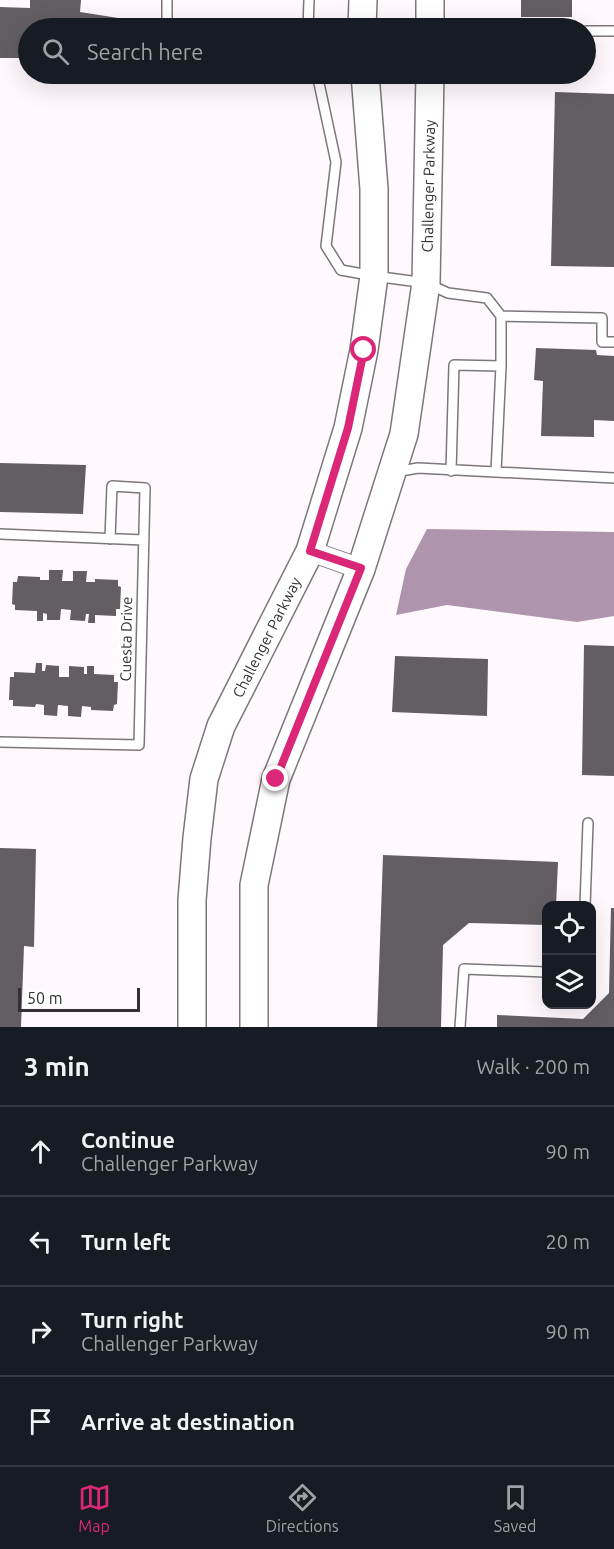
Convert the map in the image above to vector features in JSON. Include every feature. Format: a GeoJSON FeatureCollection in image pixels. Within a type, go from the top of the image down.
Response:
{"type":"FeatureCollection","features":[{"type":"Feature","properties":{"kind":"main road"},"geometry":{"type":"LineString","coordinates":[[362,18],[363,0]]}},
{"type":"Feature","properties":{"kind":"main road"},"geometry":{"type":"LineString","coordinates":[[430,0],[430,18]]}},
{"type":"Feature","properties":{"kind":"main road","name":"Challenger Parkway"},"geometry":{"type":"LineString","coordinates":[[192,1027],[192,900],[204,779],[220,726],[310,551],[348,428],[364,350],[374,276],[374,189],[366,84]]}},
{"type":"Feature","properties":{"kind":"main road","name":"Challenger Parkway"},"geometry":{"type":"LineString","coordinates":[[254,1027],[254,885],[276,779],[361,568],[404,434],[426,283],[430,84]]}},
{"type":"Feature","properties":{"kind":"street"},"geometry":{"type":"LineString","coordinates":[[310,551],[361,568]]}},
{"type":"Feature","properties":{"kind":"lane"},"geometry":{"type":"LineString","coordinates":[[167,0],[167,18]]}},
{"type":"Feature","properties":{"kind":"lane"},"geometry":{"type":"LineString","coordinates":[[308,18],[309,0]]}},
{"type":"Feature","properties":{"kind":"lane"},"geometry":{"type":"LineString","coordinates":[[596,31],[614,31]]}},
{"type":"Feature","properties":{"kind":"lane"},"geometry":{"type":"LineString","coordinates":[[319,84],[336,162],[326,246],[341,270],[426,283],[448,293],[487,298],[501,316],[496,472]]}},
{"type":"Feature","properties":{"kind":"lane"},"geometry":{"type":"LineString","coordinates":[[501,316],[602,318],[602,342],[614,342]]}},
{"type":"Feature","properties":{"kind":"lane"},"geometry":{"type":"LineString","coordinates":[[451,471],[454,365],[501,366]]}},
{"type":"Feature","properties":{"kind":"lane"},"geometry":{"type":"LineString","coordinates":[[391,473],[418,468],[614,478]]}},
{"type":"Feature","properties":{"kind":"lane"},"geometry":{"type":"LineString","coordinates":[[0,534],[144,540],[145,488],[112,486],[110,538]]}},
{"type":"Feature","properties":{"kind":"lane","name":"Cuesta Drive"},"geometry":{"type":"LineString","coordinates":[[0,742],[139,745],[144,540]]}},
{"type":"Feature","properties":{"kind":"lane"},"geometry":{"type":"LineString","coordinates":[[585,901],[588,823]]}},
{"type":"Feature","properties":{"kind":"lane"},"geometry":{"type":"LineString","coordinates":[[460,1027],[464,969],[542,972]]}},
{"type":"Feature","properties":{"kind":"shaded area"},"geometry":{"type":"Polygon","coordinates":[[[427,529],[614,532],[614,616],[577,622],[447,605],[396,615],[406,569],[427,529]]]}},
{"type":"Feature","properties":{"kind":"building"},"geometry":{"type":"Polygon","coordinates":[[[30,0],[81,0],[80,12],[118,18],[18,18],[18,58],[0,58],[0,7],[30,8],[30,0]]]}},
{"type":"Feature","properties":{"kind":"building"},"geometry":{"type":"Polygon","coordinates":[[[521,0],[572,0],[572,17],[521,17],[521,0]]]}},
{"type":"Feature","properties":{"kind":"building"},"geometry":{"type":"Polygon","coordinates":[[[555,92],[614,94],[614,267],[551,266],[555,92]]]}},
{"type":"Feature","properties":{"kind":"building"},"geometry":{"type":"Polygon","coordinates":[[[536,348],[596,350],[597,355],[614,356],[614,421],[594,420],[594,437],[541,436],[543,381],[534,380],[536,348]]]}},
{"type":"Feature","properties":{"kind":"building"},"geometry":{"type":"Polygon","coordinates":[[[0,463],[86,465],[83,514],[0,512],[0,463]]]}},
{"type":"Feature","properties":{"kind":"building"},"geometry":{"type":"Polygon","coordinates":[[[49,570],[63,570],[62,581],[73,581],[73,571],[87,571],[86,582],[95,582],[95,579],[118,580],[118,586],[121,587],[120,609],[116,609],[116,616],[95,615],[95,623],[88,623],[89,614],[86,614],[85,621],[70,620],[71,610],[61,609],[60,620],[47,620],[47,614],[43,613],[43,621],[37,621],[37,611],[15,610],[15,605],[12,604],[13,582],[17,582],[18,576],[40,577],[40,580],[49,580],[49,570]]]}},
{"type":"Feature","properties":{"kind":"building"},"geometry":{"type":"Polygon","coordinates":[[[584,645],[614,646],[614,776],[582,775],[584,645]]]}},
{"type":"Feature","properties":{"kind":"building"},"geometry":{"type":"Polygon","coordinates":[[[395,656],[488,659],[487,716],[392,712],[395,656]]]}},
{"type":"Feature","properties":{"kind":"building"},"geometry":{"type":"Polygon","coordinates":[[[36,663],[42,663],[42,671],[45,671],[46,665],[59,666],[59,677],[69,677],[69,666],[84,667],[84,674],[87,674],[87,666],[94,666],[94,674],[114,675],[114,682],[118,682],[117,704],[114,705],[113,711],[91,710],[91,707],[82,706],[81,717],[68,716],[68,706],[58,705],[57,716],[44,715],[44,705],[13,706],[13,700],[9,700],[10,677],[14,677],[14,672],[35,673],[36,663]]]}},
{"type":"Feature","properties":{"kind":"building"},"geometry":{"type":"Polygon","coordinates":[[[0,848],[36,849],[34,947],[24,946],[21,1027],[0,1027],[0,848]]]}},
{"type":"Feature","properties":{"kind":"building"},"geometry":{"type":"Polygon","coordinates":[[[383,855],[558,862],[556,901],[542,901],[542,925],[469,923],[443,945],[441,1027],[377,1027],[383,855]]]}},
{"type":"Feature","properties":{"kind":"building"},"geometry":{"type":"Polygon","coordinates":[[[611,908],[614,908],[614,1027],[497,1027],[497,1015],[583,1019],[593,1009],[596,1009],[596,1006],[609,993],[611,908]]]}},
{"type":"Feature","properties":{"kind":"route"},"geometry":{"type":"LineString","coordinates":[[276,779],[361,568],[310,551],[348,428],[364,350]]}}]}
